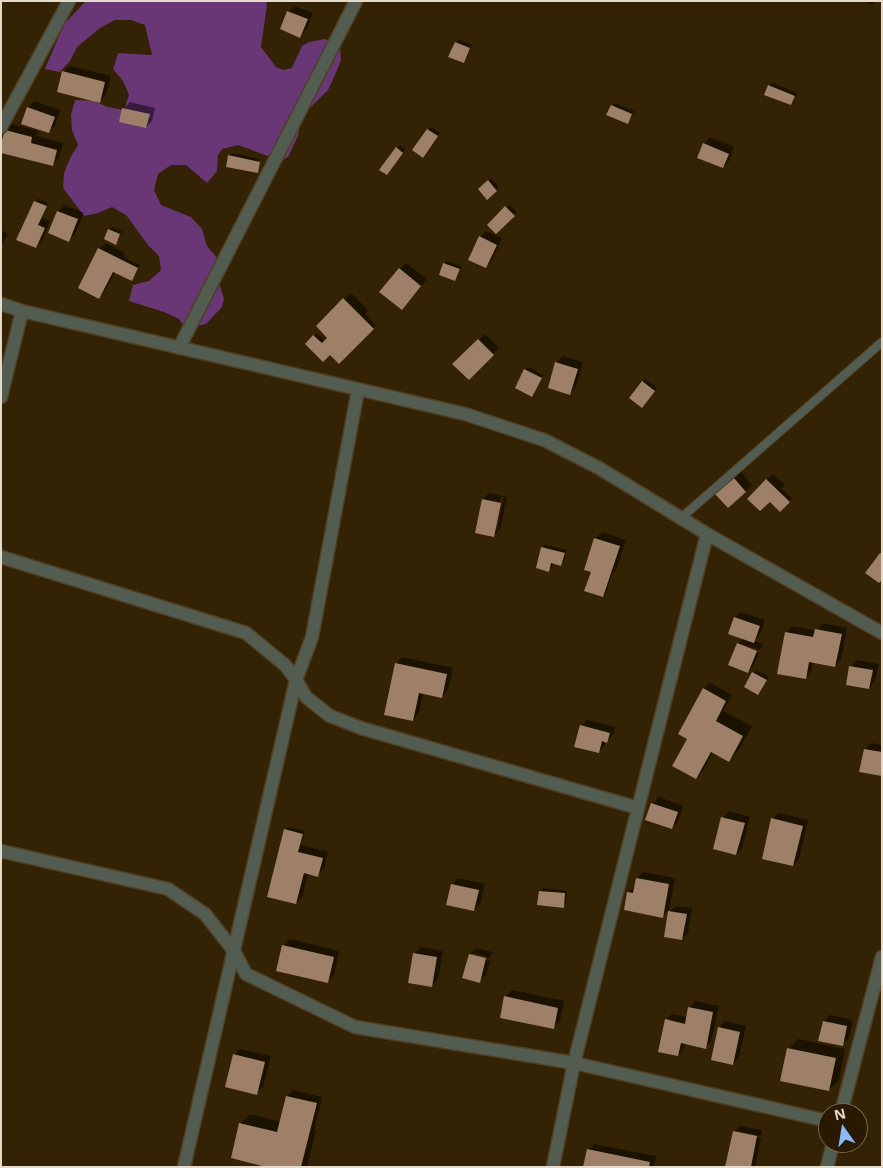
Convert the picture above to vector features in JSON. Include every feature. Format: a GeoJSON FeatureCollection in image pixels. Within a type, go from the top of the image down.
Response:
{"type":"FeatureCollection","features":[{"type":"Feature","properties":{"kind":"street"},"geometry":{"type":"LineString","coordinates":[[1,127],[69,1]]}},
{"type":"Feature","properties":{"kind":"street"},"geometry":{"type":"LineString","coordinates":[[180,348],[356,1]]}},
{"type":"Feature","properties":{"kind":"street"},"geometry":{"type":"LineString","coordinates":[[1,304],[22,311],[465,414],[544,440],[599,468],[707,534],[882,633]]}},
{"type":"Feature","properties":{"kind":"street"},"geometry":{"type":"LineString","coordinates":[[1,397],[22,311]]}},
{"type":"Feature","properties":{"kind":"street"},"geometry":{"type":"LineString","coordinates":[[184,1167],[296,680],[312,637],[358,390]]}},
{"type":"Feature","properties":{"kind":"street"},"geometry":{"type":"LineString","coordinates":[[553,1167],[574,1063],[707,534]]}},
{"type":"Feature","properties":{"kind":"street"},"geometry":{"type":"LineString","coordinates":[[1,556],[246,633],[286,666],[306,697],[330,716],[361,728],[638,808]]}},
{"type":"Feature","properties":{"kind":"street"},"geometry":{"type":"LineString","coordinates":[[1,851],[168,889],[205,914],[234,951],[246,974],[354,1027],[574,1063],[818,1119]]}},
{"type":"Feature","properties":{"kind":"street"},"geometry":{"type":"LineString","coordinates":[[844,1103],[882,957]]}},
{"type":"Feature","properties":{"kind":"street"},"geometry":{"type":"LineString","coordinates":[[827,1167],[830,1153]]}},
{"type":"Feature","properties":{"kind":"lane"},"geometry":{"type":"LineString","coordinates":[[681,518],[882,342]]}},
{"type":"Feature","properties":{"kind":"shaded area"},"geometry":{"type":"Polygon","coordinates":[[[86,1],[266,1],[261,47],[276,67],[284,70],[292,68],[302,46],[309,42],[325,39],[340,44],[341,60],[335,75],[328,90],[305,113],[301,120],[298,136],[288,157],[281,161],[238,145],[222,149],[218,155],[217,171],[207,183],[186,165],[171,165],[158,174],[154,190],[161,205],[191,217],[202,229],[207,246],[218,259],[217,276],[224,299],[222,307],[206,324],[190,327],[183,325],[179,319],[164,312],[129,301],[133,285],[149,281],[161,270],[159,256],[148,245],[126,215],[112,207],[84,216],[63,188],[64,173],[78,145],[72,130],[71,115],[75,100],[93,101],[108,107],[124,110],[129,95],[123,81],[113,69],[118,53],[152,55],[145,25],[131,20],[115,20],[100,28],[77,47],[70,61],[60,72],[45,69],[64,24],[86,1]]]}},
{"type":"Feature","properties":{"kind":"building"},"geometry":{"type":"Polygon","coordinates":[[[287,11],[308,19],[300,38],[280,29],[287,11]]]}},
{"type":"Feature","properties":{"kind":"building"},"geometry":{"type":"Polygon","coordinates":[[[455,42],[470,48],[464,63],[448,57],[455,42]]]}},
{"type":"Feature","properties":{"kind":"building"},"geometry":{"type":"Polygon","coordinates":[[[62,71],[105,82],[100,103],[57,92],[62,71]]]}},
{"type":"Feature","properties":{"kind":"building"},"geometry":{"type":"Polygon","coordinates":[[[768,85],[795,96],[791,105],[764,95],[768,85]]]}},
{"type":"Feature","properties":{"kind":"building"},"geometry":{"type":"Polygon","coordinates":[[[611,105],[632,114],[628,124],[606,115],[611,105]]]}},
{"type":"Feature","properties":{"kind":"building"},"geometry":{"type":"Polygon","coordinates":[[[27,107],[55,117],[49,133],[21,124],[27,107]]]}},
{"type":"Feature","properties":{"kind":"building"},"geometry":{"type":"Polygon","coordinates":[[[122,108],[150,114],[146,128],[119,122],[122,108]]]}},
{"type":"Feature","properties":{"kind":"building"},"geometry":{"type":"Polygon","coordinates":[[[427,129],[438,136],[423,158],[412,150],[427,129]]]}},
{"type":"Feature","properties":{"kind":"building"},"geometry":{"type":"Polygon","coordinates":[[[5,130],[32,137],[31,143],[57,150],[53,166],[1,153],[1,143],[5,130]]]}},
{"type":"Feature","properties":{"kind":"building"},"geometry":{"type":"Polygon","coordinates":[[[703,143],[729,154],[723,168],[697,158],[703,143]]]}},
{"type":"Feature","properties":{"kind":"building"},"geometry":{"type":"Polygon","coordinates":[[[396,147],[403,153],[387,175],[379,170],[396,147]]]}},
{"type":"Feature","properties":{"kind":"building"},"geometry":{"type":"Polygon","coordinates":[[[228,155],[260,162],[258,173],[226,167],[228,155]]]}},
{"type":"Feature","properties":{"kind":"building"},"geometry":{"type":"Polygon","coordinates":[[[488,180],[497,191],[487,200],[478,189],[488,180]]]}},
{"type":"Feature","properties":{"kind":"building"},"geometry":{"type":"Polygon","coordinates":[[[34,201],[47,206],[38,225],[45,228],[36,248],[16,240],[34,201]]]}},
{"type":"Feature","properties":{"kind":"building"},"geometry":{"type":"Polygon","coordinates":[[[505,206],[515,216],[496,234],[487,225],[505,206]]]}},
{"type":"Feature","properties":{"kind":"building"},"geometry":{"type":"Polygon","coordinates":[[[57,211],[78,219],[69,242],[48,233],[57,211]]]}},
{"type":"Feature","properties":{"kind":"building"},"geometry":{"type":"Polygon","coordinates":[[[108,229],[120,234],[116,245],[104,239],[108,229]]]}},
{"type":"Feature","properties":{"kind":"building"},"geometry":{"type":"Polygon","coordinates":[[[479,236],[497,245],[486,268],[468,260],[479,236]]]}},
{"type":"Feature","properties":{"kind":"building"},"geometry":{"type":"Polygon","coordinates":[[[98,248],[138,268],[132,281],[113,272],[99,299],[78,288],[98,248]]]}},
{"type":"Feature","properties":{"kind":"building"},"geometry":{"type":"Polygon","coordinates":[[[443,263],[460,269],[455,281],[439,275],[443,263]]]}},
{"type":"Feature","properties":{"kind":"building"},"geometry":{"type":"Polygon","coordinates":[[[399,268],[421,286],[402,310],[379,292],[399,268]]]}},
{"type":"Feature","properties":{"kind":"building"},"geometry":{"type":"Polygon","coordinates":[[[343,298],[374,329],[339,364],[330,355],[323,362],[305,344],[313,335],[322,343],[327,338],[316,326],[343,298]]]}},
{"type":"Feature","properties":{"kind":"building"},"geometry":{"type":"Polygon","coordinates":[[[478,339],[494,355],[469,380],[452,364],[478,339]]]}},
{"type":"Feature","properties":{"kind":"building"},"geometry":{"type":"Polygon","coordinates":[[[555,362],[578,369],[570,395],[548,388],[555,362]]]}},
{"type":"Feature","properties":{"kind":"building"},"geometry":{"type":"Polygon","coordinates":[[[524,369],[542,378],[532,397],[515,388],[524,369]]]}},
{"type":"Feature","properties":{"kind":"building"},"geometry":{"type":"Polygon","coordinates":[[[642,381],[655,391],[642,408],[629,398],[642,381]]]}},
{"type":"Feature","properties":{"kind":"building"},"geometry":{"type":"Polygon","coordinates":[[[734,478],[746,492],[728,508],[715,494],[734,478]]]}},
{"type":"Feature","properties":{"kind":"building"},"geometry":{"type":"Polygon","coordinates":[[[766,479],[790,502],[780,512],[770,502],[760,511],[747,499],[766,479]]]}},
{"type":"Feature","properties":{"kind":"building"},"geometry":{"type":"Polygon","coordinates":[[[482,499],[501,503],[494,537],[475,533],[482,499]]]}},
{"type":"Feature","properties":{"kind":"building"},"geometry":{"type":"Polygon","coordinates":[[[594,538],[620,546],[603,597],[584,591],[591,572],[584,570],[594,538]]]}},
{"type":"Feature","properties":{"kind":"building"},"geometry":{"type":"Polygon","coordinates":[[[541,547],[565,553],[561,566],[551,563],[549,572],[536,568],[541,547]]]}},
{"type":"Feature","properties":{"kind":"building"},"geometry":{"type":"Polygon","coordinates":[[[880,553],[882,554],[882,580],[879,583],[865,573],[880,553]]]}},
{"type":"Feature","properties":{"kind":"building"},"geometry":{"type":"Polygon","coordinates":[[[734,617],[760,626],[754,643],[728,634],[734,617]]]}},
{"type":"Feature","properties":{"kind":"building"},"geometry":{"type":"Polygon","coordinates":[[[815,629],[842,634],[835,667],[809,662],[806,679],[777,674],[785,632],[813,637],[815,629]]]}},
{"type":"Feature","properties":{"kind":"building"},"geometry":{"type":"Polygon","coordinates":[[[737,643],[757,651],[748,673],[728,665],[737,643]]]}},
{"type":"Feature","properties":{"kind":"building"},"geometry":{"type":"Polygon","coordinates":[[[395,663],[447,674],[442,698],[419,693],[413,721],[384,715],[395,663]]]}},
{"type":"Feature","properties":{"kind":"building"},"geometry":{"type":"Polygon","coordinates":[[[849,666],[873,670],[869,689],[846,685],[849,666]]]}},
{"type":"Feature","properties":{"kind":"building"},"geometry":{"type":"Polygon","coordinates":[[[752,672],[767,680],[758,695],[744,687],[752,672]]]}},
{"type":"Feature","properties":{"kind":"building"},"geometry":{"type":"Polygon","coordinates":[[[703,688],[726,701],[716,721],[743,736],[729,762],[711,752],[696,779],[672,766],[687,739],[678,734],[703,688]]]}},
{"type":"Feature","properties":{"kind":"building"},"geometry":{"type":"Polygon","coordinates":[[[580,725],[610,733],[607,743],[602,741],[599,753],[574,747],[580,725]]]}},
{"type":"Feature","properties":{"kind":"building"},"geometry":{"type":"Polygon","coordinates":[[[864,749],[882,752],[882,776],[859,772],[864,749]]]}},
{"type":"Feature","properties":{"kind":"building"},"geometry":{"type":"Polygon","coordinates":[[[651,803],[678,812],[672,829],[645,820],[651,803]]]}},
{"type":"Feature","properties":{"kind":"building"},"geometry":{"type":"Polygon","coordinates":[[[721,817],[745,823],[736,855],[713,849],[721,817]]]}},
{"type":"Feature","properties":{"kind":"building"},"geometry":{"type":"Polygon","coordinates":[[[771,818],[803,826],[793,866],[762,859],[771,818]]]}},
{"type":"Feature","properties":{"kind":"building"},"geometry":{"type":"Polygon","coordinates":[[[284,829],[303,834],[298,852],[323,858],[318,877],[304,873],[296,904],[267,897],[284,829]]]}},
{"type":"Feature","properties":{"kind":"building"},"geometry":{"type":"Polygon","coordinates":[[[636,878],[669,884],[663,918],[624,910],[627,892],[633,893],[636,878]]]}},
{"type":"Feature","properties":{"kind":"building"},"geometry":{"type":"Polygon","coordinates":[[[451,884],[479,890],[474,911],[446,905],[451,884]]]}},
{"type":"Feature","properties":{"kind":"building"},"geometry":{"type":"Polygon","coordinates":[[[539,891],[565,893],[564,908],[537,905],[539,891]]]}},
{"type":"Feature","properties":{"kind":"building"},"geometry":{"type":"Polygon","coordinates":[[[668,911],[687,914],[682,940],[664,937],[668,911]]]}},
{"type":"Feature","properties":{"kind":"building"},"geometry":{"type":"Polygon","coordinates":[[[282,945],[334,957],[328,983],[276,971],[282,945]]]}},
{"type":"Feature","properties":{"kind":"building"},"geometry":{"type":"Polygon","coordinates":[[[413,953],[437,957],[432,987],[408,983],[413,953]]]}},
{"type":"Feature","properties":{"kind":"building"},"geometry":{"type":"Polygon","coordinates":[[[469,954],[486,958],[480,983],[462,978],[469,954]]]}},
{"type":"Feature","properties":{"kind":"building"},"geometry":{"type":"Polygon","coordinates":[[[504,996],[558,1008],[554,1029],[500,1018],[504,996]]]}},
{"type":"Feature","properties":{"kind":"building"},"geometry":{"type":"Polygon","coordinates":[[[688,1007],[713,1012],[706,1049],[681,1043],[678,1056],[658,1052],[665,1019],[685,1024],[688,1007]]]}},
{"type":"Feature","properties":{"kind":"building"},"geometry":{"type":"Polygon","coordinates":[[[823,1021],[847,1026],[843,1046],[818,1041],[823,1021]]]}},
{"type":"Feature","properties":{"kind":"building"},"geometry":{"type":"Polygon","coordinates":[[[718,1027],[740,1032],[733,1065],[711,1060],[718,1027]]]}},
{"type":"Feature","properties":{"kind":"building"},"geometry":{"type":"Polygon","coordinates":[[[787,1048],[836,1058],[829,1091],[780,1081],[787,1048]]]}},
{"type":"Feature","properties":{"kind":"building"},"geometry":{"type":"Polygon","coordinates":[[[233,1054],[265,1062],[257,1095],[225,1087],[233,1054]]]}},
{"type":"Feature","properties":{"kind":"building"},"geometry":{"type":"Polygon","coordinates":[[[286,1096],[317,1103],[301,1167],[266,1167],[231,1158],[239,1123],[277,1132],[286,1096]]]}},
{"type":"Feature","properties":{"kind":"building"},"geometry":{"type":"Polygon","coordinates":[[[733,1131],[757,1136],[751,1167],[725,1167],[733,1131]]]}},
{"type":"Feature","properties":{"kind":"building"},"geometry":{"type":"Polygon","coordinates":[[[587,1149],[650,1162],[649,1167],[583,1167],[587,1149]]]}}]}
